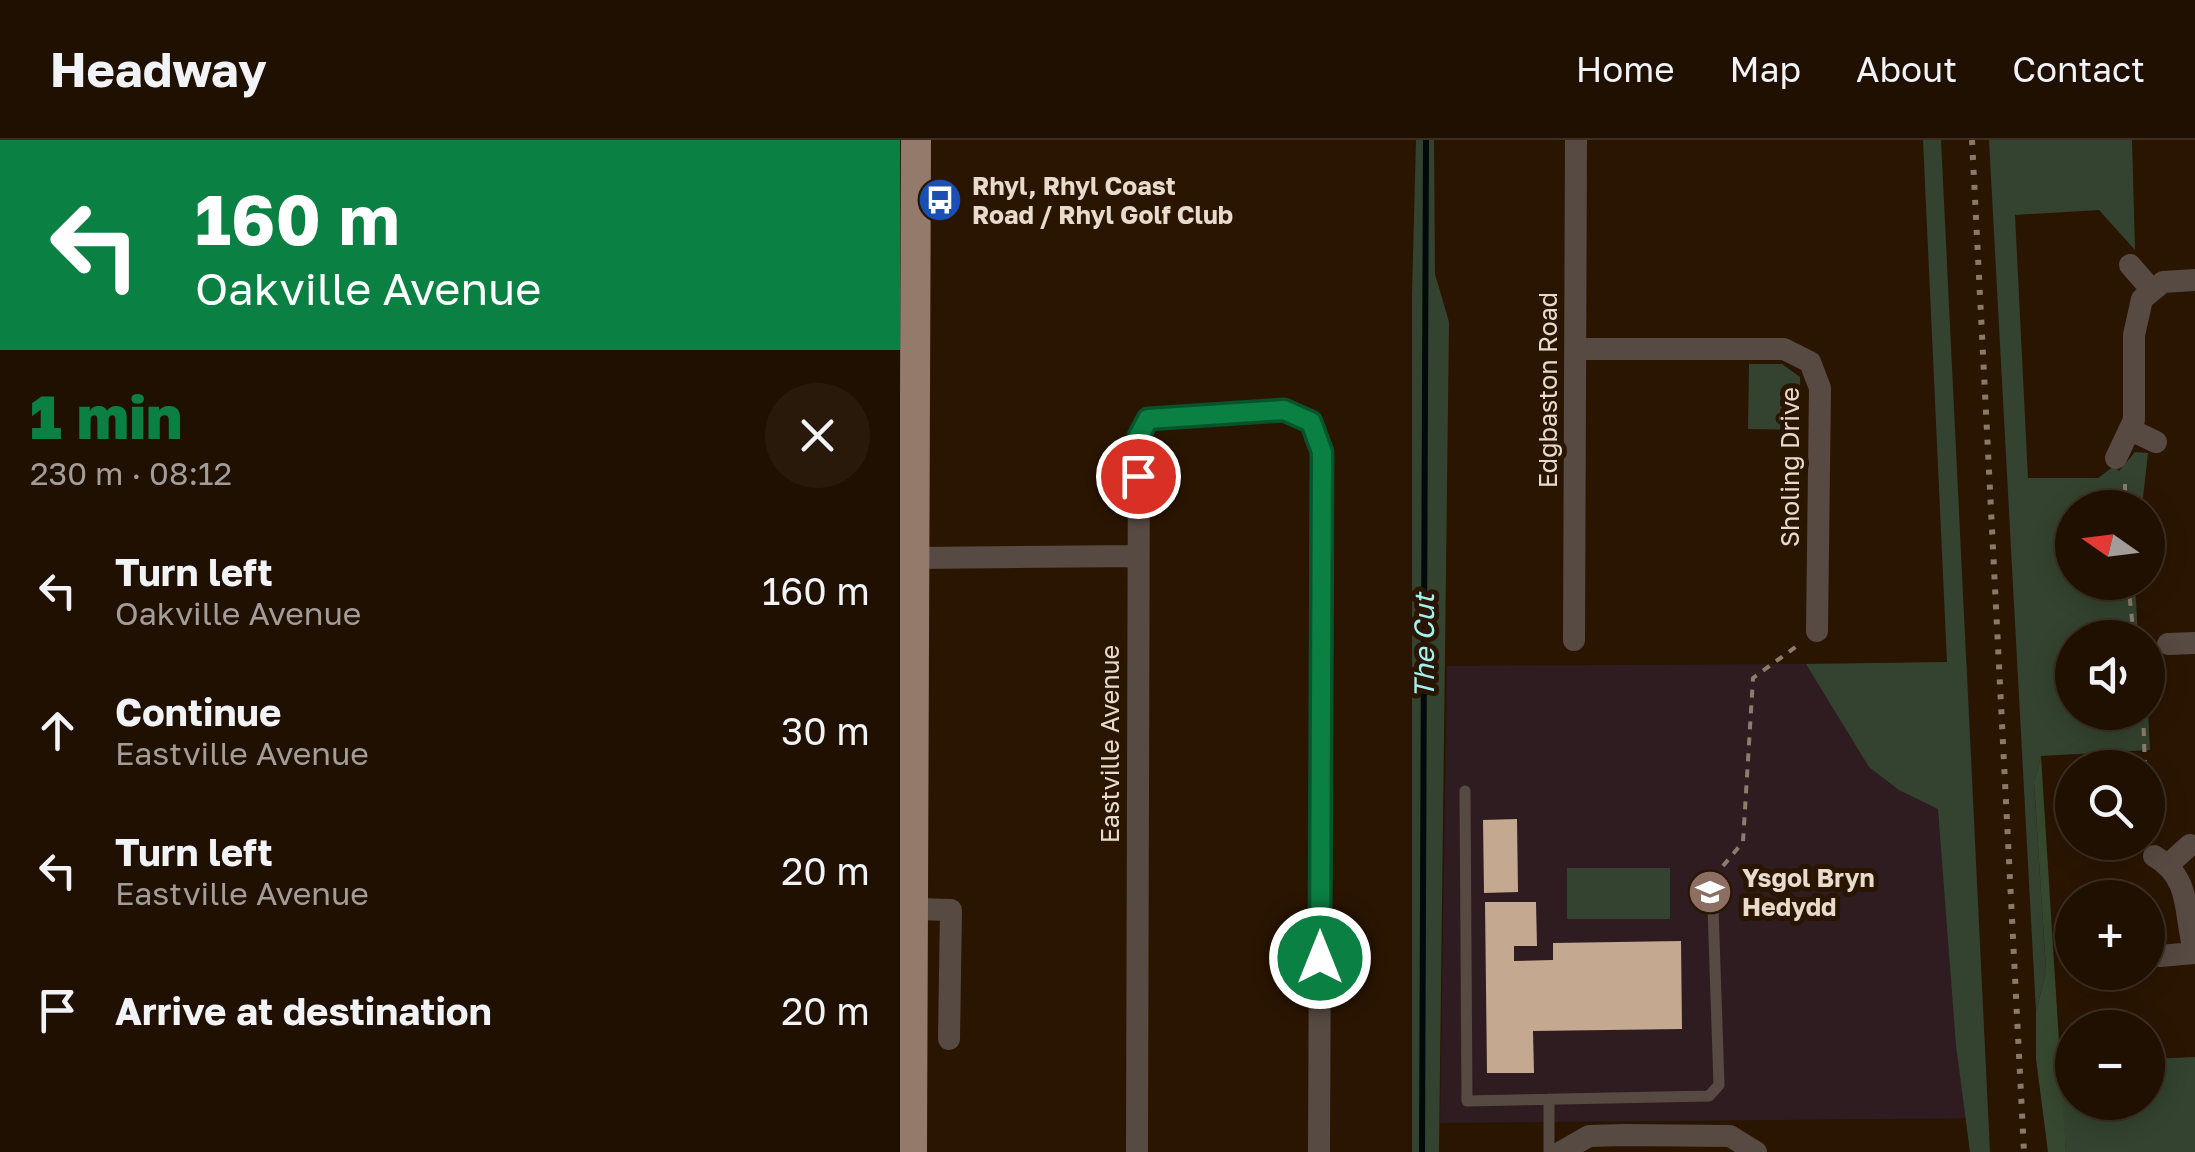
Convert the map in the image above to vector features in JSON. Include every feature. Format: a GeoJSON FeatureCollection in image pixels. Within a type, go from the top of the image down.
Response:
{"type":"FeatureCollection","features":[{"type":"Feature","properties":{"kind":"main road"},"geometry":{"type":"LineString","coordinates":[[912,1152],[906,1112],[914,909],[916,558],[908,455],[908,220],[916,140]]}},
{"type":"Feature","properties":{"kind":"street","name":"Edgbaston Road"},"geometry":{"type":"LineString","coordinates":[[1574,640],[1576,140]]}},
{"type":"Feature","properties":{"kind":"street"},"geometry":{"type":"LineString","coordinates":[[2130,265],[2151,289]]}},
{"type":"Feature","properties":{"kind":"street"},"geometry":{"type":"LineString","coordinates":[[2116,458],[2131,430],[2134,336],[2142,299],[2162,282],[2195,280]]}},
{"type":"Feature","properties":{"kind":"street","name":"Sholing Drive"},"geometry":{"type":"LineString","coordinates":[[1576,348],[1784,348],[1810,362],[1820,388],[1817,631]]}},
{"type":"Feature","properties":{"kind":"street","name":"Eastville Avenue"},"geometry":{"type":"LineString","coordinates":[[1137,1152],[1139,436],[1148,419],[1284,410],[1311,422],[1322,452],[1319,1152]]}},
{"type":"Feature","properties":{"kind":"street"},"geometry":{"type":"LineString","coordinates":[[2131,430],[2156,442]]}},
{"type":"Feature","properties":{"kind":"street"},"geometry":{"type":"LineString","coordinates":[[916,558],[1138,556]]}},
{"type":"Feature","properties":{"kind":"street"},"geometry":{"type":"LineString","coordinates":[[2168,644],[2195,644]]}},
{"type":"Feature","properties":{"kind":"street"},"geometry":{"type":"LineString","coordinates":[[2165,956],[2194,953],[2187,897],[2161,860],[2190,845]]}},
{"type":"Feature","properties":{"kind":"street"},"geometry":{"type":"LineString","coordinates":[[914,909],[951,910],[950,1039]]}},
{"type":"Feature","properties":{"kind":"street"},"geometry":{"type":"LineString","coordinates":[[1561,1152],[1589,1136],[1624,1135],[1730,1136],[1756,1152]]}},
{"type":"Feature","properties":{"kind":"lane"},"geometry":{"type":"LineString","coordinates":[[1465,792],[1467,1102],[1708,1096],[1719,1085],[1712,878]]}},
{"type":"Feature","properties":{"kind":"lane"},"geometry":{"type":"LineString","coordinates":[[1549,1099],[1549,1152]]}},
{"type":"Feature","properties":{"kind":"path"},"geometry":{"type":"LineString","coordinates":[[1712,878],[1743,842],[1753,678],[1817,631]]}},
{"type":"Feature","properties":{"kind":"shaded area","name":"Ysgol Bryn Hedydd"},"geometry":{"type":"Polygon","coordinates":[[[1967,663],[1988,1118],[1440,1123],[1447,666],[1967,663]]]}},
{"type":"Feature","properties":{"kind":"green space"},"geometry":{"type":"Polygon","coordinates":[[[1416,140],[1434,140],[1435,274],[1449,322],[1439,1152],[1412,1152],[1412,294],[1416,140]]]}},
{"type":"Feature","properties":{"kind":"green space"},"geometry":{"type":"Polygon","coordinates":[[[1923,140],[1941,140],[1990,1152],[1970,1152],[1956,1045],[1938,809],[1899,790],[1869,767],[1806,664],[1947,662],[1923,140]]]}},
{"type":"Feature","properties":{"kind":"green space"},"geometry":{"type":"Polygon","coordinates":[[[1989,140],[2132,140],[2135,250],[2099,210],[2015,215],[2028,478],[2098,478],[2114,466],[2119,471],[2135,452],[2148,453],[2144,490],[2055,490],[2055,600],[2136,600],[2137,620],[2055,620],[2055,730],[2149,730],[2150,750],[2055,750],[2055,755],[2041,756],[2034,782],[2046,971],[2036,1012],[1989,140]]]}},
{"type":"Feature","properties":{"kind":"green space"},"geometry":{"type":"Polygon","coordinates":[[[1749,364],[1782,364],[1800,377],[1801,430],[1748,429],[1749,364]]]}},
{"type":"Feature","properties":{"kind":"green space"},"geometry":{"type":"Polygon","coordinates":[[[2041,756],[2057,1010],[2055,1120],[2064,1120],[2066,1152],[2048,1152],[2036,1059],[2036,1012],[2046,971],[2034,782],[2041,756]]]}},
{"type":"Feature","properties":{"kind":"green space"},"geometry":{"type":"Polygon","coordinates":[[[1567,868],[1670,868],[1670,919],[1567,919],[1567,868]]]}},
{"type":"Feature","properties":{"kind":"green space"},"geometry":{"type":"Polygon","coordinates":[[[2195,1057],[2195,1152],[2066,1152],[2063,1120],[2165,1120],[2165,1058],[2195,1057]]]}},
{"type":"Feature","properties":{"kind":"building"},"geometry":{"type":"Polygon","coordinates":[[[1517,819],[1518,892],[1484,893],[1483,820],[1517,819]]]}},
{"type":"Feature","properties":{"kind":"building"},"geometry":{"type":"Polygon","coordinates":[[[1485,902],[1536,902],[1537,946],[1514,946],[1514,961],[1553,960],[1553,943],[1681,941],[1682,1029],[1533,1031],[1534,1073],[1487,1073],[1485,902]]]}},
{"type":"Feature","properties":{"kind":"waterway","name":"The Cut"},"geometry":{"type":"LineString","coordinates":[[1422,1152],[1426,140]]}},
{"type":"Feature","properties":{"kind":"railway"},"geometry":{"type":"LineString","coordinates":[[1972,140],[2024,1152]]}},
{"type":"Feature","properties":{"kind":"place","name":"Rhyl, Rhyl Coast Road / Rhyl Golf Club"},"geometry":{"type":"Point","coordinates":[940,200]}},
{"type":"Feature","properties":{"kind":"place","name":"Ysgol Bryn Hedydd"},"geometry":{"type":"Point","coordinates":[1710,892]}},
{"type":"Feature","properties":{"kind":"route"},"geometry":{"type":"LineString","coordinates":[[1138,476],[1139,436],[1148,419],[1284,410],[1311,422],[1322,452],[1320,958]]}}]}
